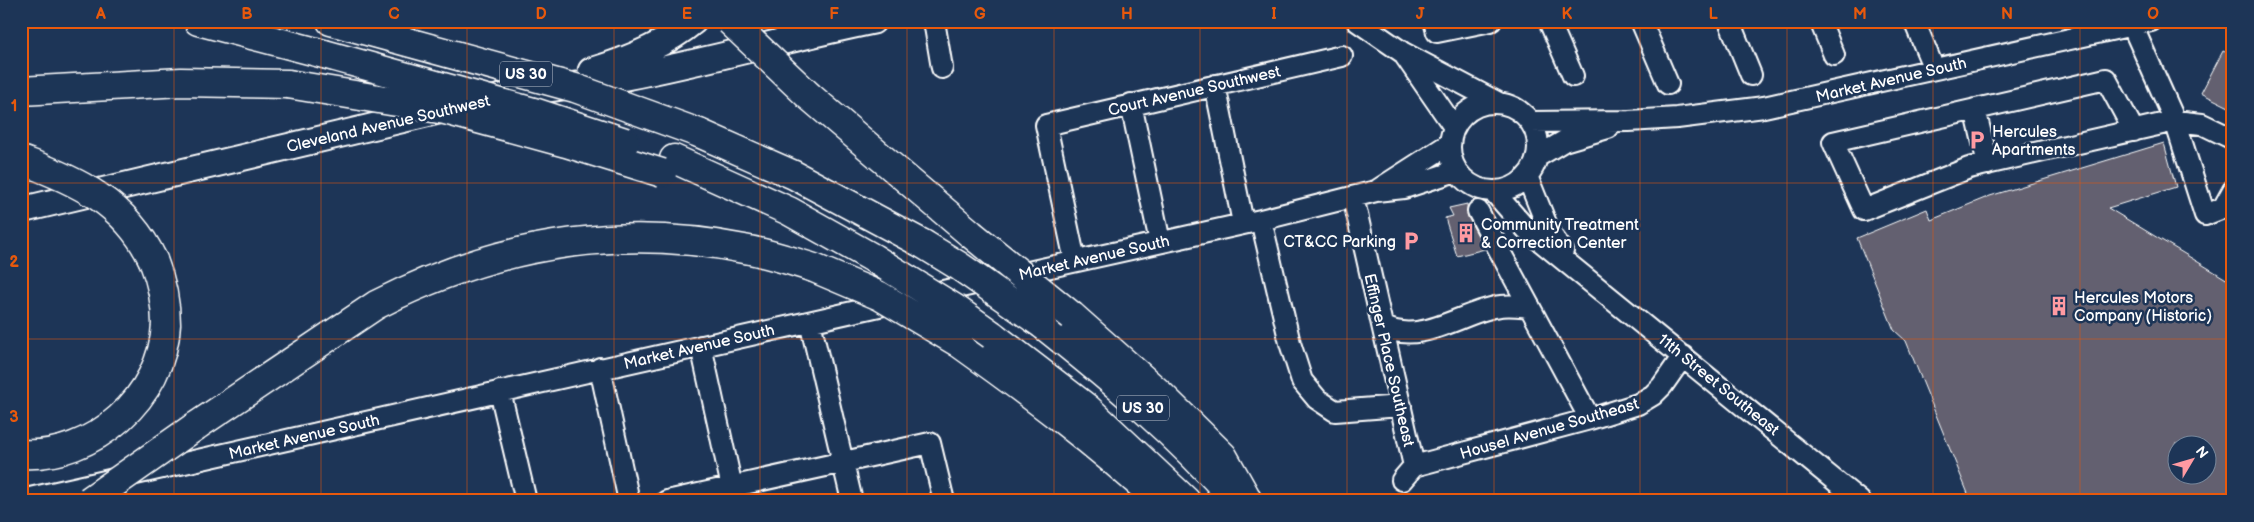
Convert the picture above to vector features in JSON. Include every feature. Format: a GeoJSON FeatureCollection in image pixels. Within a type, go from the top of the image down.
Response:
{"type":"FeatureCollection","features":[{"type":"Feature","properties":{"kind":"highway","name":"US 30"},"geometry":{"type":"LineString","coordinates":[[198,21],[537,113],[668,166],[785,223],[839,239],[954,308],[992,335],[1087,408],[1186,501]]}},
{"type":"Feature","properties":{"kind":"highway"},"geometry":{"type":"LineString","coordinates":[[730,21],[809,96],[971,234],[1072,316],[1161,395],[1222,456],[1248,501]]}},
{"type":"Feature","properties":{"kind":"highway","name":"US 30"},"geometry":{"type":"LineString","coordinates":[[340,24],[575,88],[699,133],[794,175],[923,244],[974,276],[1042,324],[1130,396],[1236,501]]}},
{"type":"Feature","properties":{"kind":"highway"},"geometry":{"type":"LineString","coordinates":[[21,91],[182,82],[288,84],[445,110],[566,143],[668,166]]}},
{"type":"Feature","properties":{"kind":"highway"},"geometry":{"type":"LineString","coordinates":[[21,160],[72,180],[113,206],[138,233],[153,260],[163,292],[166,325],[156,364],[137,399],[116,422],[90,440],[60,451],[45,454],[21,454]]}},
{"type":"Feature","properties":{"kind":"highway"},"geometry":{"type":"LineString","coordinates":[[89,501],[196,426],[376,305],[407,289],[458,268],[518,251],[555,244],[630,237],[708,242],[746,249],[814,268],[880,296],[959,343],[1072,426],[1118,463],[1159,501]]}},
{"type":"Feature","properties":{"kind":"main road"},"geometry":{"type":"LineString","coordinates":[[512,94],[632,56],[666,41],[694,21]]}},
{"type":"Feature","properties":{"kind":"main road","name":"Cleveland Avenue Southwest"},"geometry":{"type":"LineString","coordinates":[[21,210],[512,94],[634,75],[817,27],[873,21]]}},
{"type":"Feature","properties":{"kind":"street"},"geometry":{"type":"LineString","coordinates":[[934,21],[942,68]]}},
{"type":"Feature","properties":{"kind":"street"},"geometry":{"type":"LineString","coordinates":[[1357,21],[1402,52],[1499,103],[1513,107],[1530,122],[1538,142],[1537,157],[1531,171],[1521,182],[1508,189],[1494,191],[1479,189],[1466,182],[1456,171],[1451,158],[1452,135],[1460,118],[1471,108],[1485,103],[1499,103]]}},
{"type":"Feature","properties":{"kind":"street"},"geometry":{"type":"LineString","coordinates":[[1436,26],[1491,21]]}},
{"type":"Feature","properties":{"kind":"street"},"geometry":{"type":"LineString","coordinates":[[1549,21],[1573,76]]}},
{"type":"Feature","properties":{"kind":"street"},"geometry":{"type":"LineString","coordinates":[[1641,21],[1668,84]]}},
{"type":"Feature","properties":{"kind":"street"},"geometry":{"type":"LineString","coordinates":[[1729,21],[1750,75]]}},
{"type":"Feature","properties":{"kind":"street"},"geometry":{"type":"LineString","coordinates":[[1820,21],[1834,55]]}},
{"type":"Feature","properties":{"kind":"street"},"geometry":{"type":"LineString","coordinates":[[1914,21],[1934,69]]}},
{"type":"Feature","properties":{"kind":"street"},"geometry":{"type":"LineString","coordinates":[[2141,23],[2205,215],[2223,208],[2233,190]]}},
{"type":"Feature","properties":{"kind":"street","name":"Market Avenue South"},"geometry":{"type":"LineString","coordinates":[[1530,122],[1629,121],[1678,118],[1764,107],[1934,69],[2087,27],[2141,23]]}},
{"type":"Feature","properties":{"kind":"street"},"geometry":{"type":"LineString","coordinates":[[1402,52],[1452,135]]}},
{"type":"Feature","properties":{"kind":"street","name":"Court Avenue Southwest"},"geometry":{"type":"LineString","coordinates":[[1075,262],[1046,125],[1342,56]]}},
{"type":"Feature","properties":{"kind":"street"},"geometry":{"type":"LineString","coordinates":[[2134,132],[2106,79],[1833,142],[1864,210],[1969,168],[2134,132],[2175,121],[2202,124],[2233,140]]}},
{"type":"Feature","properties":{"kind":"street"},"geometry":{"type":"LineString","coordinates":[[1215,85],[1252,222],[1302,381],[1317,398],[1335,411],[1401,406]]}},
{"type":"Feature","properties":{"kind":"street"},"geometry":{"type":"LineString","coordinates":[[1131,104],[1160,242]]}},
{"type":"Feature","properties":{"kind":"street"},"geometry":{"type":"LineString","coordinates":[[1975,109],[1988,164]]}},
{"type":"Feature","properties":{"kind":"street","name":"Market Avenue South"},"geometry":{"type":"LineString","coordinates":[[1537,157],[1564,141],[1629,121]]}},
{"type":"Feature","properties":{"kind":"street","name":"Market Avenue South"},"geometry":{"type":"LineString","coordinates":[[1376,191],[1452,135]]}},
{"type":"Feature","properties":{"kind":"street","name":"Market Avenue South"},"geometry":{"type":"LineString","coordinates":[[21,500],[1252,222],[1376,191],[1404,188],[1456,171]]}},
{"type":"Feature","properties":{"kind":"street","name":"11th Street Southeast"},"geometry":{"type":"LineString","coordinates":[[1527,176],[1550,233],[1576,269]]}},
{"type":"Feature","properties":{"kind":"street","name":"11th Street Southeast"},"geometry":{"type":"LineString","coordinates":[[1494,191],[1528,231],[1860,501]]}},
{"type":"Feature","properties":{"kind":"street","name":"Effinger Place Southeast"},"geometry":{"type":"LineString","coordinates":[[1353,197],[1401,406],[1408,473]]}},
{"type":"Feature","properties":{"kind":"street"},"geometry":{"type":"LineString","coordinates":[[1478,211],[1590,419]]}},
{"type":"Feature","properties":{"kind":"street"},"geometry":{"type":"LineString","coordinates":[[1383,326],[1400,333],[1415,332],[1443,325],[1492,307],[1530,307]]}},
{"type":"Feature","properties":{"kind":"street"},"geometry":{"type":"LineString","coordinates":[[810,322],[852,501]]}},
{"type":"Feature","properties":{"kind":"street"},"geometry":{"type":"LineString","coordinates":[[700,346],[733,494]]}},
{"type":"Feature","properties":{"kind":"street","name":"Housel Avenue Southeast"},"geometry":{"type":"LineString","coordinates":[[1408,473],[1634,406],[1653,395],[1665,384],[1683,356]]}},
{"type":"Feature","properties":{"kind":"street"},"geometry":{"type":"LineString","coordinates":[[600,368],[629,501]]}},
{"type":"Feature","properties":{"kind":"street"},"geometry":{"type":"LineString","coordinates":[[500,391],[526,501]]}},
{"type":"Feature","properties":{"kind":"street"},"geometry":{"type":"LineString","coordinates":[[667,501],[733,494],[843,462],[930,442],[944,501]]}},
{"type":"Feature","properties":{"kind":"building"},"geometry":{"type":"Polygon","coordinates":[[[2223,51],[2233,56],[2233,109],[2201,93],[2223,51]]]}},
{"type":"Feature","properties":{"kind":"building","name":"Hercules Motors Company (Historic)"},"geometry":{"type":"Polygon","coordinates":[[[2164,143],[2176,187],[2108,208],[2233,283],[2233,501],[1971,501],[1906,341],[1894,330],[1857,238],[1927,209],[1931,220],[1990,196],[2164,143]]]}},
{"type":"Feature","properties":{"kind":"building","name":"Community Treatment & Correction Center"},"geometry":{"type":"Polygon","coordinates":[[[1467,204],[1468,217],[1485,249],[1457,256],[1445,218],[1453,216],[1449,208],[1467,204]]]}},
{"type":"Feature","properties":{"kind":"place","name":"Hercules Apartments"},"geometry":{"type":"Point","coordinates":[1977,140]}},
{"type":"Feature","properties":{"kind":"place","name":"Community Treatment & Correction Center"},"geometry":{"type":"Point","coordinates":[1466,233]}},
{"type":"Feature","properties":{"kind":"place","name":"CT&CC Parking"},"geometry":{"type":"Point","coordinates":[1411,241]}},
{"type":"Feature","properties":{"kind":"place","name":"Hercules Motors Company (Historic)"},"geometry":{"type":"Point","coordinates":[2059,306]}}]}
